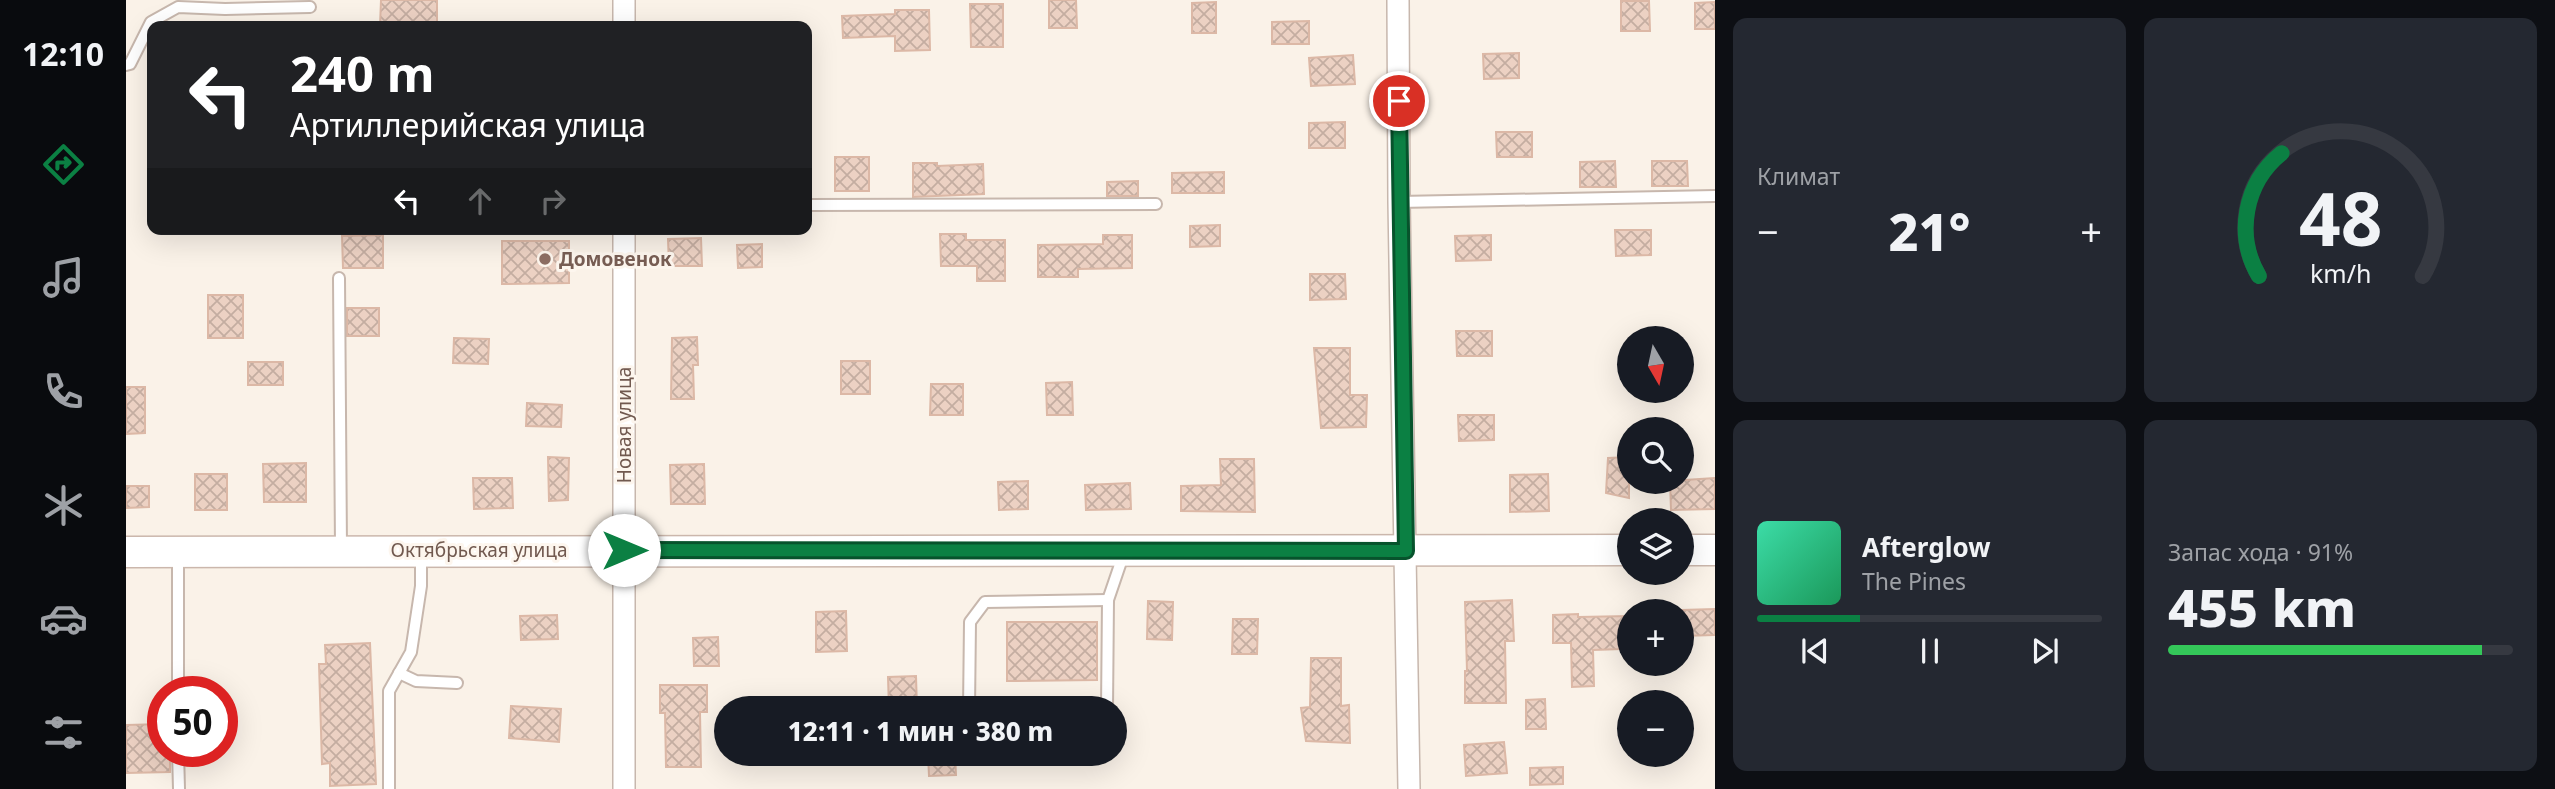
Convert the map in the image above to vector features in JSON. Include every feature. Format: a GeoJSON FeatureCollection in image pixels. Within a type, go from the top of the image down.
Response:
{"type":"FeatureCollection","features":[{"type":"Feature","properties":{"kind":"main road","name":"Октябрьская улица"},"geometry":{"type":"LineString","coordinates":[[126,552],[1617,550]]}},
{"type":"Feature","properties":{"kind":"main road"},"geometry":{"type":"LineString","coordinates":[[1694,550],[1715,550]]}},
{"type":"Feature","properties":{"kind":"street"},"geometry":{"type":"LineString","coordinates":[[624,0],[624,21]]}},
{"type":"Feature","properties":{"kind":"street"},"geometry":{"type":"LineString","coordinates":[[1398,0],[1409,789]]}},
{"type":"Feature","properties":{"kind":"street","name":"Новая улица"},"geometry":{"type":"LineString","coordinates":[[624,235],[624,789]]}},
{"type":"Feature","properties":{"kind":"lane"},"geometry":{"type":"LineString","coordinates":[[153,21],[178,7],[310,7]]}},
{"type":"Feature","properties":{"kind":"lane"},"geometry":{"type":"LineString","coordinates":[[126,65],[130,64],[147,30]]}},
{"type":"Feature","properties":{"kind":"lane"},"geometry":{"type":"LineString","coordinates":[[1399,202],[1715,196]]}},
{"type":"Feature","properties":{"kind":"lane"},"geometry":{"type":"LineString","coordinates":[[812,205],[1156,204]]}},
{"type":"Feature","properties":{"kind":"lane"},"geometry":{"type":"LineString","coordinates":[[339,278],[341,550]]}},
{"type":"Feature","properties":{"kind":"lane"},"geometry":{"type":"LineString","coordinates":[[1107,696],[1108,600],[1125,549]]}},
{"type":"Feature","properties":{"kind":"lane"},"geometry":{"type":"LineString","coordinates":[[389,789],[388,691],[411,652],[421,586],[421,551]]}},
{"type":"Feature","properties":{"kind":"lane"},"geometry":{"type":"LineString","coordinates":[[178,552],[178,676]]}},
{"type":"Feature","properties":{"kind":"lane"},"geometry":{"type":"LineString","coordinates":[[969,696],[971,622],[985,602],[1108,600]]}},
{"type":"Feature","properties":{"kind":"lane"},"geometry":{"type":"LineString","coordinates":[[399,673],[416,681],[457,683]]}},
{"type":"Feature","properties":{"kind":"lane"},"geometry":{"type":"LineString","coordinates":[[178,767],[178,789]]}},
{"type":"Feature","properties":{"kind":"building"},"geometry":{"type":"Polygon","coordinates":[[[381,0],[437,0],[437,21],[380,21],[381,0]]]}},
{"type":"Feature","properties":{"kind":"building"},"geometry":{"type":"Polygon","coordinates":[[[1049,0],[1076,0],[1077,28],[1049,28],[1049,0]]]}},
{"type":"Feature","properties":{"kind":"building"},"geometry":{"type":"Polygon","coordinates":[[[1621,1],[1649,1],[1650,31],[1621,31],[1621,1]]]}},
{"type":"Feature","properties":{"kind":"building"},"geometry":{"type":"Polygon","coordinates":[[[1216,2],[1216,33],[1192,33],[1192,3],[1216,2]]]}},
{"type":"Feature","properties":{"kind":"building"},"geometry":{"type":"Polygon","coordinates":[[[1715,2],[1715,29],[1695,29],[1695,3],[1715,2]]]}},
{"type":"Feature","properties":{"kind":"building"},"geometry":{"type":"Polygon","coordinates":[[[970,4],[1003,4],[1003,47],[971,47],[970,4]]]}},
{"type":"Feature","properties":{"kind":"building"},"geometry":{"type":"Polygon","coordinates":[[[895,10],[929,10],[930,50],[895,51],[895,36],[843,38],[842,16],[895,14],[895,10]]]}},
{"type":"Feature","properties":{"kind":"building"},"geometry":{"type":"Polygon","coordinates":[[[1309,21],[1309,44],[1272,44],[1272,22],[1309,21]]]}},
{"type":"Feature","properties":{"kind":"building"},"geometry":{"type":"Polygon","coordinates":[[[1519,53],[1519,78],[1484,79],[1483,54],[1519,53]]]}},
{"type":"Feature","properties":{"kind":"building"},"geometry":{"type":"Polygon","coordinates":[[[1353,55],[1355,84],[1311,86],[1309,58],[1353,55]]]}},
{"type":"Feature","properties":{"kind":"building"},"geometry":{"type":"Polygon","coordinates":[[[1345,122],[1345,148],[1309,148],[1309,123],[1345,122]]]}},
{"type":"Feature","properties":{"kind":"building"},"geometry":{"type":"Polygon","coordinates":[[[1496,132],[1532,132],[1532,157],[1497,157],[1496,132]]]}},
{"type":"Feature","properties":{"kind":"building"},"geometry":{"type":"Polygon","coordinates":[[[835,157],[869,157],[869,191],[835,191],[835,157]]]}},
{"type":"Feature","properties":{"kind":"building"},"geometry":{"type":"Polygon","coordinates":[[[1615,161],[1616,187],[1580,187],[1580,162],[1615,161]]]}},
{"type":"Feature","properties":{"kind":"building"},"geometry":{"type":"Polygon","coordinates":[[[1652,161],[1687,161],[1688,186],[1652,186],[1652,161]]]}},
{"type":"Feature","properties":{"kind":"building"},"geometry":{"type":"Polygon","coordinates":[[[913,163],[937,163],[937,166],[983,164],[984,194],[913,197],[913,163]]]}},
{"type":"Feature","properties":{"kind":"building"},"geometry":{"type":"Polygon","coordinates":[[[1224,172],[1224,193],[1172,193],[1172,173],[1224,172]]]}},
{"type":"Feature","properties":{"kind":"building"},"geometry":{"type":"Polygon","coordinates":[[[1138,181],[1138,196],[1107,196],[1107,182],[1138,181]]]}},
{"type":"Feature","properties":{"kind":"building"},"geometry":{"type":"Polygon","coordinates":[[[1220,225],[1220,246],[1190,247],[1190,226],[1220,225]]]}},
{"type":"Feature","properties":{"kind":"building"},"geometry":{"type":"Polygon","coordinates":[[[1615,230],[1651,230],[1651,255],[1616,256],[1615,230]]]}},
{"type":"Feature","properties":{"kind":"building"},"geometry":{"type":"Polygon","coordinates":[[[940,234],[966,234],[966,240],[1005,240],[1005,281],[977,281],[977,266],[941,266],[940,234]]]}},
{"type":"Feature","properties":{"kind":"building"},"geometry":{"type":"Polygon","coordinates":[[[383,235],[383,268],[343,268],[342,236],[383,235]]]}},
{"type":"Feature","properties":{"kind":"building"},"geometry":{"type":"Polygon","coordinates":[[[1103,235],[1132,235],[1132,268],[1078,269],[1078,277],[1038,277],[1038,245],[1103,244],[1103,235]]]}},
{"type":"Feature","properties":{"kind":"building"},"geometry":{"type":"Polygon","coordinates":[[[1491,235],[1491,260],[1456,261],[1455,236],[1491,235]]]}},
{"type":"Feature","properties":{"kind":"building"},"geometry":{"type":"Polygon","coordinates":[[[701,238],[702,266],[669,266],[668,239],[701,238]]]}},
{"type":"Feature","properties":{"kind":"building"},"geometry":{"type":"Polygon","coordinates":[[[502,241],[569,241],[569,283],[502,284],[502,241]]]}},
{"type":"Feature","properties":{"kind":"building"},"geometry":{"type":"Polygon","coordinates":[[[762,244],[762,267],[738,268],[737,245],[762,244]]]}},
{"type":"Feature","properties":{"kind":"building"},"geometry":{"type":"Polygon","coordinates":[[[1310,274],[1345,274],[1346,299],[1310,300],[1310,274]]]}},
{"type":"Feature","properties":{"kind":"building"},"geometry":{"type":"Polygon","coordinates":[[[208,295],[243,295],[243,338],[208,338],[208,295]]]}},
{"type":"Feature","properties":{"kind":"building"},"geometry":{"type":"Polygon","coordinates":[[[347,308],[379,308],[379,336],[347,336],[347,308]]]}},
{"type":"Feature","properties":{"kind":"building"},"geometry":{"type":"Polygon","coordinates":[[[1456,331],[1492,331],[1492,356],[1457,356],[1456,331]]]}},
{"type":"Feature","properties":{"kind":"building"},"geometry":{"type":"Polygon","coordinates":[[[697,337],[698,365],[693,365],[694,399],[671,399],[672,338],[697,337]]]}},
{"type":"Feature","properties":{"kind":"building"},"geometry":{"type":"Polygon","coordinates":[[[454,338],[489,339],[488,364],[453,363],[454,338]]]}},
{"type":"Feature","properties":{"kind":"building"},"geometry":{"type":"Polygon","coordinates":[[[1314,348],[1350,348],[1350,395],[1367,395],[1366,427],[1321,428],[1314,348]]]}},
{"type":"Feature","properties":{"kind":"building"},"geometry":{"type":"Polygon","coordinates":[[[841,361],[870,361],[870,394],[841,394],[841,361]]]}},
{"type":"Feature","properties":{"kind":"building"},"geometry":{"type":"Polygon","coordinates":[[[248,362],[283,362],[283,385],[248,385],[248,362]]]}},
{"type":"Feature","properties":{"kind":"building"},"geometry":{"type":"Polygon","coordinates":[[[1072,382],[1073,415],[1047,415],[1046,383],[1072,382]]]}},
{"type":"Feature","properties":{"kind":"building"},"geometry":{"type":"Polygon","coordinates":[[[931,384],[963,384],[963,415],[930,415],[931,384]]]}},
{"type":"Feature","properties":{"kind":"building"},"geometry":{"type":"Polygon","coordinates":[[[126,387],[145,387],[145,433],[126,434],[126,387]]]}},
{"type":"Feature","properties":{"kind":"building"},"geometry":{"type":"Polygon","coordinates":[[[527,403],[562,405],[561,427],[526,426],[527,403]]]}},
{"type":"Feature","properties":{"kind":"building"},"geometry":{"type":"Polygon","coordinates":[[[1458,415],[1494,415],[1494,440],[1459,441],[1458,415]]]}},
{"type":"Feature","properties":{"kind":"building"},"geometry":{"type":"Polygon","coordinates":[[[548,457],[569,458],[568,500],[549,501],[548,457]]]}},
{"type":"Feature","properties":{"kind":"building"},"geometry":{"type":"Polygon","coordinates":[[[1608,458],[1617,458],[1617,494],[1629,494],[1629,498],[1606,493],[1608,458]]]}},
{"type":"Feature","properties":{"kind":"building"},"geometry":{"type":"Polygon","coordinates":[[[1220,459],[1254,459],[1255,512],[1181,511],[1181,486],[1221,485],[1220,459]]]}},
{"type":"Feature","properties":{"kind":"building"},"geometry":{"type":"Polygon","coordinates":[[[306,463],[306,502],[264,502],[263,464],[306,463]]]}},
{"type":"Feature","properties":{"kind":"building"},"geometry":{"type":"Polygon","coordinates":[[[704,464],[705,504],[671,504],[670,465],[704,464]]]}},
{"type":"Feature","properties":{"kind":"building"},"geometry":{"type":"Polygon","coordinates":[[[195,474],[227,474],[227,510],[195,510],[195,474]]]}},
{"type":"Feature","properties":{"kind":"building"},"geometry":{"type":"Polygon","coordinates":[[[1548,474],[1549,511],[1510,512],[1510,475],[1548,474]]]}},
{"type":"Feature","properties":{"kind":"building"},"geometry":{"type":"Polygon","coordinates":[[[473,478],[512,478],[513,508],[474,509],[473,478]]]}},
{"type":"Feature","properties":{"kind":"building"},"geometry":{"type":"Polygon","coordinates":[[[1715,478],[1715,509],[1671,508],[1670,494],[1694,494],[1694,479],[1715,478]]]}},
{"type":"Feature","properties":{"kind":"building"},"geometry":{"type":"Polygon","coordinates":[[[1028,481],[1028,509],[999,510],[998,482],[1028,481]]]}},
{"type":"Feature","properties":{"kind":"building"},"geometry":{"type":"Polygon","coordinates":[[[1130,483],[1131,509],[1086,510],[1085,485],[1130,483]]]}},
{"type":"Feature","properties":{"kind":"building"},"geometry":{"type":"Polygon","coordinates":[[[126,486],[149,486],[149,507],[126,508],[126,486]]]}},
{"type":"Feature","properties":{"kind":"building"},"geometry":{"type":"Polygon","coordinates":[[[1512,600],[1514,641],[1505,641],[1506,703],[1465,703],[1465,602],[1512,600]]]}},
{"type":"Feature","properties":{"kind":"building"},"geometry":{"type":"Polygon","coordinates":[[[1148,601],[1173,602],[1172,640],[1147,639],[1148,601]]]}},
{"type":"Feature","properties":{"kind":"building"},"geometry":{"type":"Polygon","coordinates":[[[1715,609],[1715,635],[1694,636],[1694,610],[1715,609]]]}},
{"type":"Feature","properties":{"kind":"building"},"geometry":{"type":"Polygon","coordinates":[[[846,611],[847,651],[816,652],[816,612],[846,611]]]}},
{"type":"Feature","properties":{"kind":"building"},"geometry":{"type":"Polygon","coordinates":[[[557,615],[558,639],[521,640],[520,616],[557,615]]]}},
{"type":"Feature","properties":{"kind":"building"},"geometry":{"type":"Polygon","coordinates":[[[1553,615],[1617,616],[1617,649],[1593,650],[1594,686],[1572,687],[1571,643],[1553,643],[1553,615]]]}},
{"type":"Feature","properties":{"kind":"building"},"geometry":{"type":"Polygon","coordinates":[[[1233,619],[1258,619],[1257,654],[1232,654],[1233,619]]]}},
{"type":"Feature","properties":{"kind":"building"},"geometry":{"type":"Polygon","coordinates":[[[1007,622],[1097,622],[1097,680],[1007,681],[1007,622]]]}},
{"type":"Feature","properties":{"kind":"building"},"geometry":{"type":"Polygon","coordinates":[[[718,637],[719,666],[694,666],[693,638],[718,637]]]}},
{"type":"Feature","properties":{"kind":"building"},"geometry":{"type":"Polygon","coordinates":[[[370,643],[376,784],[330,786],[330,763],[322,764],[319,664],[326,664],[325,645],[370,643]]]}},
{"type":"Feature","properties":{"kind":"building"},"geometry":{"type":"Polygon","coordinates":[[[1311,658],[1341,658],[1341,706],[1349,705],[1350,743],[1306,741],[1301,708],[1310,707],[1311,658]]]}},
{"type":"Feature","properties":{"kind":"building"},"geometry":{"type":"Polygon","coordinates":[[[916,676],[917,696],[889,696],[888,677],[916,676]]]}},
{"type":"Feature","properties":{"kind":"building"},"geometry":{"type":"Polygon","coordinates":[[[660,685],[707,685],[707,712],[700,712],[701,767],[666,767],[665,713],[660,713],[660,685]]]}},
{"type":"Feature","properties":{"kind":"building"},"geometry":{"type":"Polygon","coordinates":[[[1545,699],[1546,729],[1526,729],[1526,700],[1545,699]]]}},
{"type":"Feature","properties":{"kind":"building"},"geometry":{"type":"Polygon","coordinates":[[[511,706],[561,709],[559,742],[509,738],[511,706]]]}},
{"type":"Feature","properties":{"kind":"building"},"geometry":{"type":"Polygon","coordinates":[[[147,724],[147,767],[170,767],[170,772],[126,773],[126,725],[147,724]]]}},
{"type":"Feature","properties":{"kind":"building"},"geometry":{"type":"Polygon","coordinates":[[[1504,742],[1507,773],[1466,776],[1464,745],[1504,742]]]}},
{"type":"Feature","properties":{"kind":"building"},"geometry":{"type":"Polygon","coordinates":[[[929,766],[956,766],[956,775],[929,776],[929,766]]]}},
{"type":"Feature","properties":{"kind":"building"},"geometry":{"type":"Polygon","coordinates":[[[1563,767],[1563,784],[1530,785],[1530,768],[1563,767]]]}},
{"type":"Feature","properties":{"kind":"place","name":"Домовенок"},"geometry":{"type":"Point","coordinates":[545,259]}},
{"type":"Feature","properties":{"kind":"route"},"geometry":{"type":"LineString","coordinates":[[624,550],[1406,551],[1399,101]]}}]}
